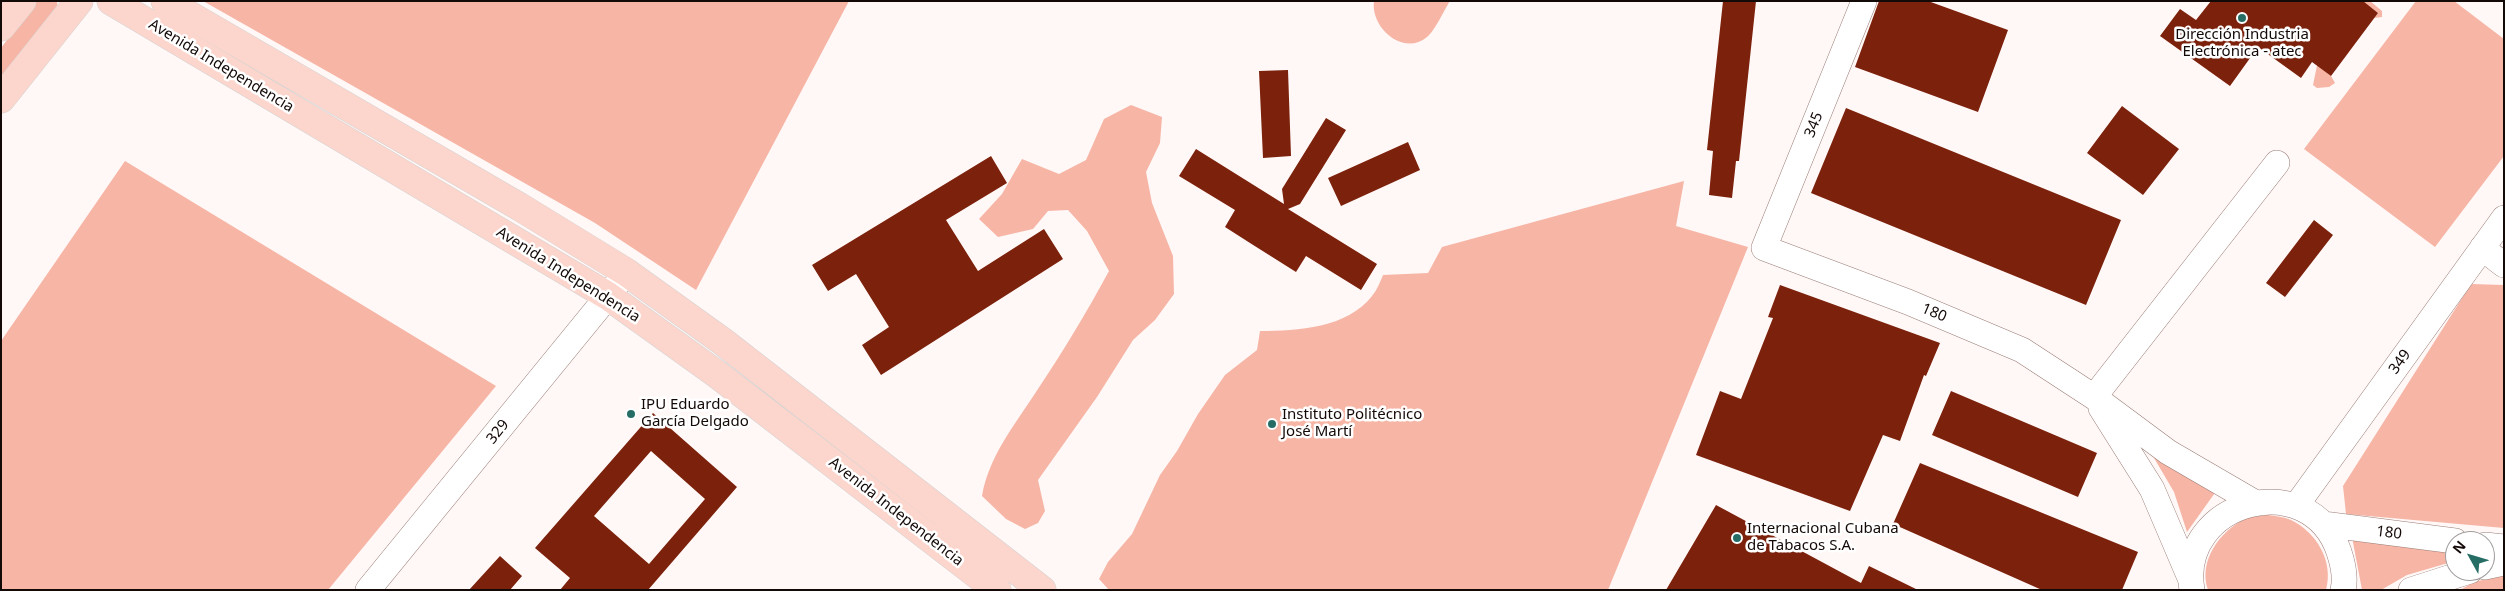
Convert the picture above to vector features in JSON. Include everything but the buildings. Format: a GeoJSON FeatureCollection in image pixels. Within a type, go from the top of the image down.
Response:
{"type":"FeatureCollection","features":[{"type":"Feature","properties":{"kind":"main road"},"geometry":{"type":"LineString","coordinates":[[1,28],[22,1]]}},
{"type":"Feature","properties":{"kind":"main road"},"geometry":{"type":"LineString","coordinates":[[1,99],[78,1]]}},
{"type":"Feature","properties":{"kind":"main road","name":"Avenida Independencia"},"geometry":{"type":"LineString","coordinates":[[111,1],[608,296],[718,375],[997,590]]}},
{"type":"Feature","properties":{"kind":"main road","name":"Avenida Independencia"},"geometry":{"type":"LineString","coordinates":[[165,1],[512,202],[626,272],[730,347],[1042,590]]}},
{"type":"Feature","properties":{"kind":"street","name":"345"},"geometry":{"type":"LineString","coordinates":[[1764,248],[1864,1]]}},
{"type":"Feature","properties":{"kind":"street"},"geometry":{"type":"LineString","coordinates":[[2094,397],[2277,164]]}},
{"type":"Feature","properties":{"kind":"street","name":"349"},"geometry":{"type":"LineString","coordinates":[[2296,506],[2504,218]]}},
{"type":"Feature","properties":{"kind":"street","name":"180"},"geometry":{"type":"LineString","coordinates":[[1764,248],[1908,302],[2022,350],[2094,397],[2168,452],[2254,502]]}},
{"type":"Feature","properties":{"kind":"street"},"geometry":{"type":"LineString","coordinates":[[2482,248],[2504,265]]}},
{"type":"Feature","properties":{"kind":"street","name":"329"},"geometry":{"type":"LineString","coordinates":[[368,590],[626,272]]}},
{"type":"Feature","properties":{"kind":"street","name":"180"},"geometry":{"type":"LineString","coordinates":[[2094,397],[2152,489],[2191,584]]}},
{"type":"Feature","properties":{"kind":"street"},"geometry":{"type":"LineString","coordinates":[[2191,584],[2195,552],[2208,529],[2229,511],[2254,502],[2277,502],[2296,506],[2323,524],[2336,542],[2343,563],[2343,590]]}},
{"type":"Feature","properties":{"kind":"street","name":"180"},"geometry":{"type":"LineString","coordinates":[[2323,524],[2445,540]]}},
{"type":"Feature","properties":{"kind":"street"},"geometry":{"type":"LineString","coordinates":[[2411,590],[2445,579]]}},
{"type":"Feature","properties":{"kind":"shaded area"},"geometry":{"type":"Polygon","coordinates":[[[36,1],[57,1],[58,10],[1,83],[1,48],[36,1]]]}},
{"type":"Feature","properties":{"kind":"shaded area"},"geometry":{"type":"Polygon","coordinates":[[[203,1],[849,1],[696,290],[595,223],[203,1]]]}},
{"type":"Feature","properties":{"kind":"shaded area"},"geometry":{"type":"Polygon","coordinates":[[[1374,1],[1450,1],[1427,37],[1418,42],[1408,43],[1390,36],[1383,29],[1374,11],[1374,1]]]}},
{"type":"Feature","properties":{"kind":"shaded area"},"geometry":{"type":"Polygon","coordinates":[[[2345,1],[2370,1],[2382,11],[2382,17],[2374,18],[2378,13],[2366,4],[2320,67],[2331,76],[2335,83],[2329,87],[2317,88],[2313,85],[2320,51],[2345,1]]]}},
{"type":"Feature","properties":{"kind":"shaded area"},"geometry":{"type":"Polygon","coordinates":[[[2416,1],[2454,1],[2504,39],[2504,156],[2435,247],[2304,149],[2416,1]]]}},
{"type":"Feature","properties":{"kind":"shaded area"},"geometry":{"type":"Polygon","coordinates":[[[1131,105],[1162,117],[1160,143],[1146,172],[1152,203],[1173,256],[1174,294],[1155,320],[1133,340],[1097,397],[1038,480],[1045,511],[1038,523],[1025,529],[1006,519],[982,496],[985,481],[1003,442],[1065,347],[1109,271],[1087,231],[1068,210],[1048,211],[1033,229],[998,237],[979,219],[1002,194],[1022,159],[1059,174],[1086,160],[1104,119],[1131,105]]]}},
{"type":"Feature","properties":{"kind":"shaded area"},"geometry":{"type":"Polygon","coordinates":[[[125,161],[496,386],[328,590],[1,590],[1,341],[125,161]]]}},
{"type":"Feature","properties":{"kind":"shaded area"},"geometry":{"type":"Polygon","coordinates":[[[1684,181],[1676,226],[1748,247],[1608,590],[1109,590],[1099,579],[1108,562],[1132,534],[1160,475],[1177,451],[1198,414],[1225,375],[1257,350],[1260,331],[1321,326],[1349,315],[1362,307],[1372,296],[1383,275],[1428,273],[1442,247],[1684,181]]]}},
{"type":"Feature","properties":{"kind":"shaded area"},"geometry":{"type":"Polygon","coordinates":[[[2471,284],[2504,285],[2504,528],[2346,514],[2343,486],[2471,284]]]}},
{"type":"Feature","properties":{"kind":"shaded area"},"geometry":{"type":"Polygon","coordinates":[[[2147,446],[2217,490],[2187,532],[2174,492],[2147,446]]]}},
{"type":"Feature","properties":{"kind":"shaded area"},"geometry":{"type":"Polygon","coordinates":[[[2268,515],[2291,520],[2300,525],[2315,540],[2325,558],[2328,579],[2326,590],[2208,590],[2206,568],[2213,548],[2220,539],[2227,531],[2245,519],[2268,515]]]}},
{"type":"Feature","properties":{"kind":"shaded area"},"geometry":{"type":"Polygon","coordinates":[[[2352,537],[2445,549],[2445,564],[2407,575],[2381,590],[2362,590],[2352,537]]]}},
{"type":"Feature","properties":{"kind":"shaded area"},"geometry":{"type":"Polygon","coordinates":[[[2504,575],[2504,590],[2460,590],[2474,582],[2495,581],[2495,577],[2504,575]]]}},
{"type":"Feature","properties":{"kind":"place","name":"Dirección Industria Electrónica - atec"},"geometry":{"type":"Point","coordinates":[2242,18]}},
{"type":"Feature","properties":{"kind":"place","name":"IPU Eduardo García Delgado"},"geometry":{"type":"Point","coordinates":[631,414]}},
{"type":"Feature","properties":{"kind":"place","name":"Instituto Politécnico José Martí"},"geometry":{"type":"Point","coordinates":[1272,424]}},
{"type":"Feature","properties":{"kind":"place","name":"Internacional Cubana de Tabacos S.A."},"geometry":{"type":"Point","coordinates":[1737,538]}}]}
